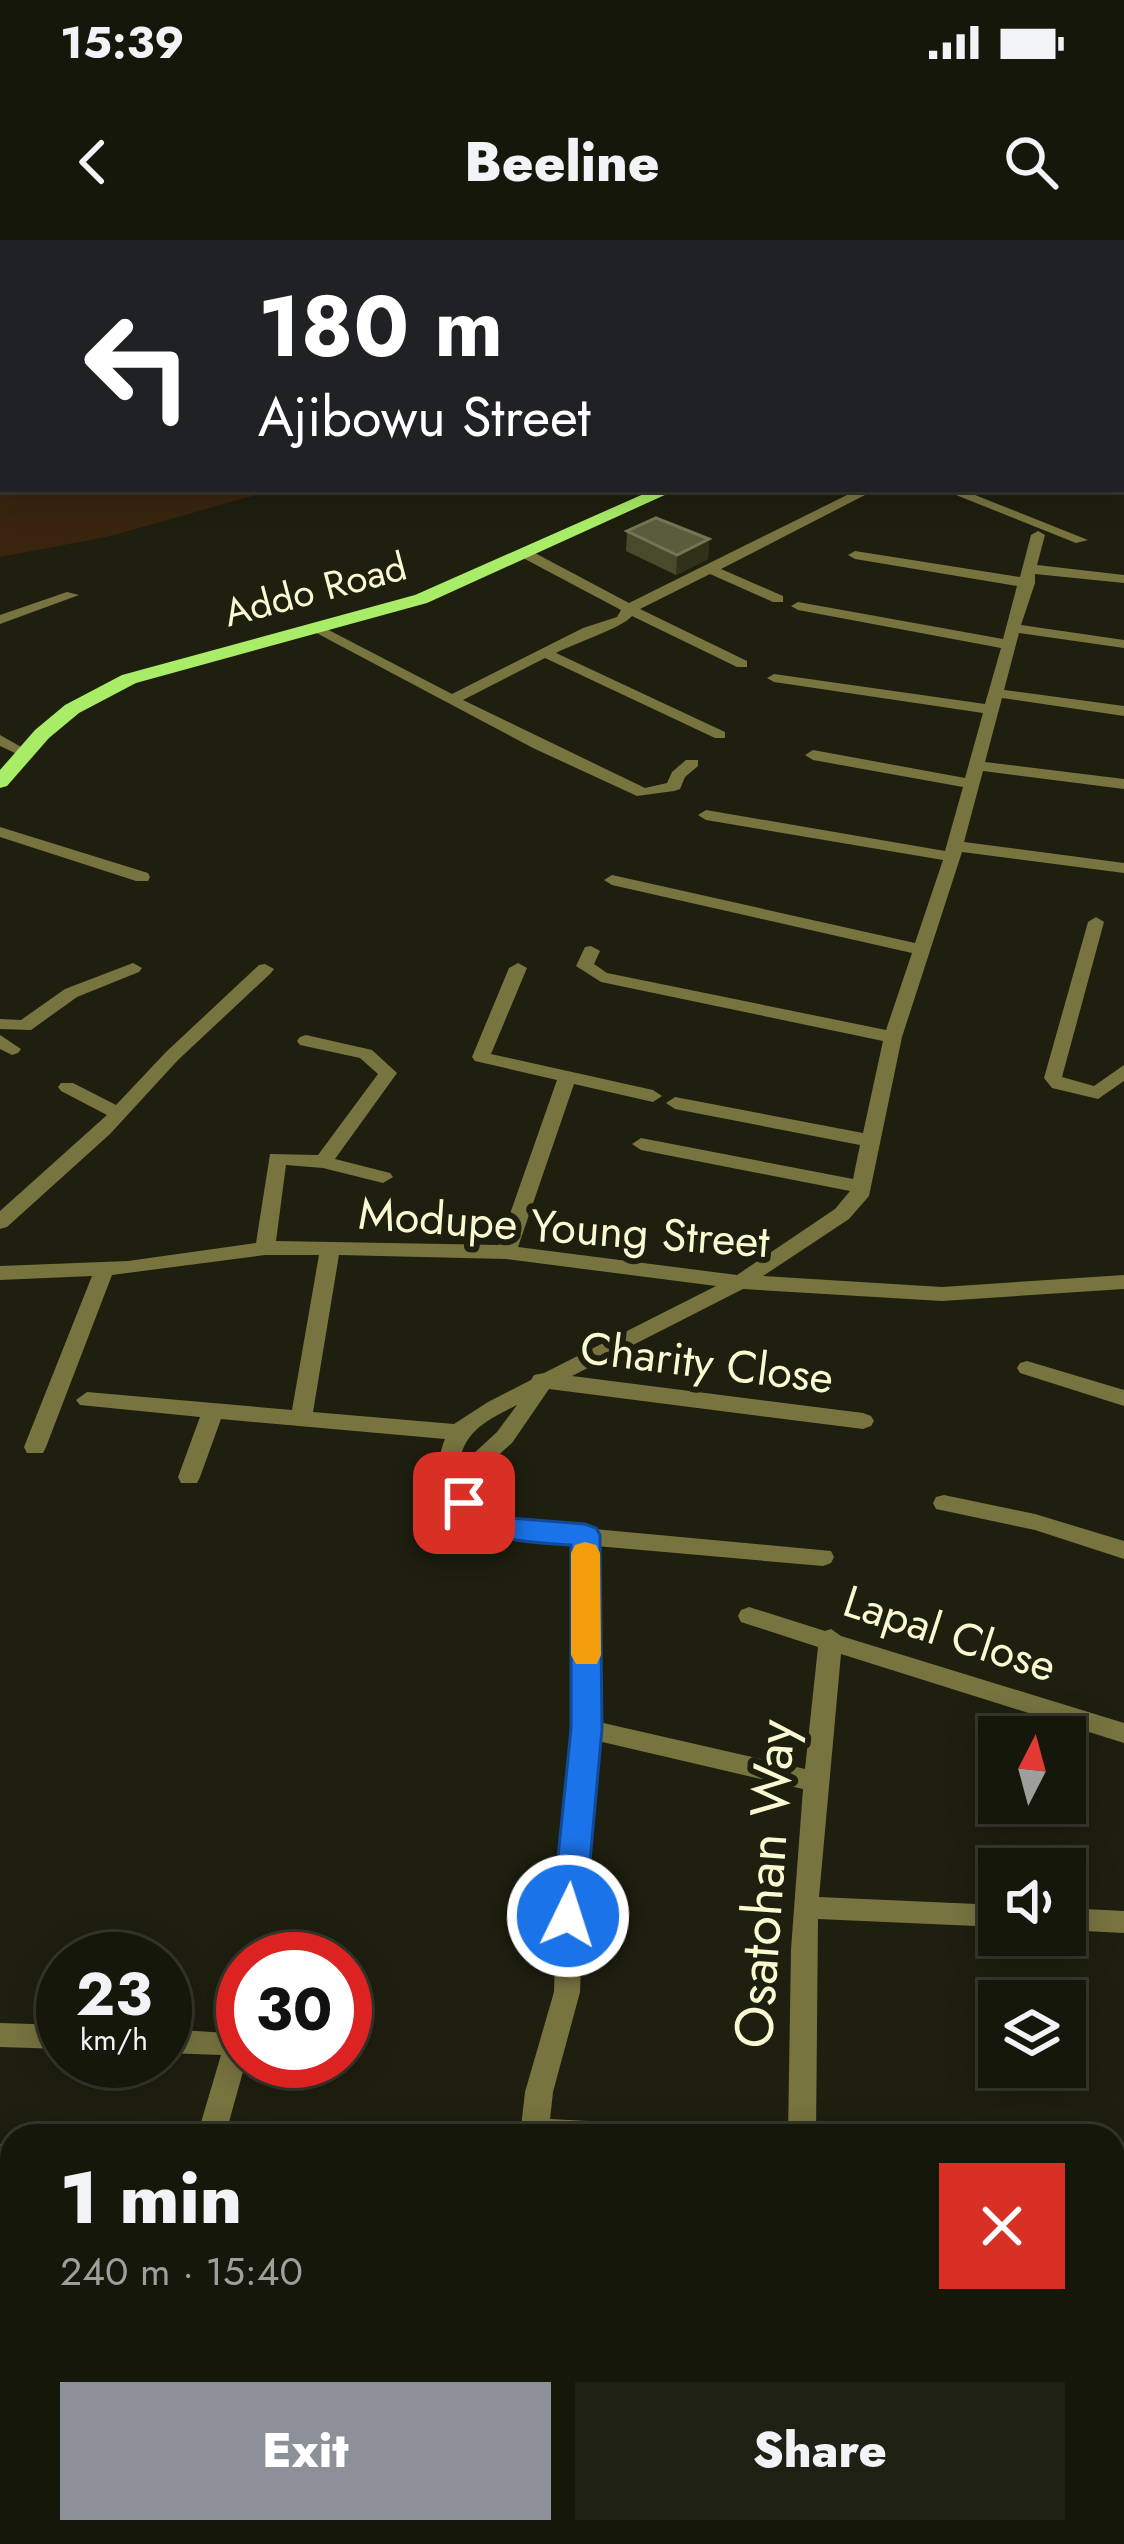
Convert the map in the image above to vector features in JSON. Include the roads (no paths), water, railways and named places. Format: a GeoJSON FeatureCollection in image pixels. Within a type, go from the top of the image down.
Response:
{"type":"FeatureCollection","features":[{"type":"Feature","properties":{"kind":"main road","name":"Addo Road"},"geometry":{"type":"LineString","coordinates":[[0,765],[8,744],[71,699],[124,673],[436,586],[645,492]]}},
{"type":"Feature","properties":{"kind":"main road","name":"Addo Road"},"geometry":{"type":"LineString","coordinates":[[0,782],[42,734],[109,688],[179,663],[421,599],[663,492]]}},
{"type":"Feature","properties":{"kind":"street"},"geometry":{"type":"LineString","coordinates":[[956,492],[1081,540]]}},
{"type":"Feature","properties":{"kind":"street"},"geometry":{"type":"LineString","coordinates":[[453,699],[588,631],[622,620],[630,608],[858,495]]}},
{"type":"Feature","properties":{"kind":"street"},"geometry":{"type":"LineString","coordinates":[[824,1556],[504,1529],[464,1503],[448,1456],[458,1432],[541,1380],[740,1282],[842,1214],[863,1187],[892,1037],[953,852],[1038,535]]}},
{"type":"Feature","properties":{"kind":"street"},"geometry":{"type":"LineString","coordinates":[[528,555],[742,664]]}},
{"type":"Feature","properties":{"kind":"street"},"geometry":{"type":"LineString","coordinates":[[855,555],[1029,576],[1124,579]]}},
{"type":"Feature","properties":{"kind":"street"},"geometry":{"type":"LineString","coordinates":[[710,569],[778,599]]}},
{"type":"Feature","properties":{"kind":"street"},"geometry":{"type":"LineString","coordinates":[[0,620],[72,595]]}},
{"type":"Feature","properties":{"kind":"street"},"geometry":{"type":"LineString","coordinates":[[798,606],[1011,636],[1124,644]]}},
{"type":"Feature","properties":{"kind":"street"},"geometry":{"type":"LineString","coordinates":[[314,628],[538,745],[648,794],[674,786],[678,775],[692,763]]}},
{"type":"Feature","properties":{"kind":"street"},"geometry":{"type":"LineString","coordinates":[[547,654],[719,734]]}},
{"type":"Feature","properties":{"kind":"street"},"geometry":{"type":"LineString","coordinates":[[774,678],[1124,711]]}},
{"type":"Feature","properties":{"kind":"street"},"geometry":{"type":"LineString","coordinates":[[813,755],[971,774],[1124,784]]}},
{"type":"Feature","properties":{"kind":"street"},"geometry":{"type":"LineString","coordinates":[[706,815],[953,852],[1124,868]]}},
{"type":"Feature","properties":{"kind":"street"},"geometry":{"type":"LineString","coordinates":[[0,832],[142,877]]}},
{"type":"Feature","properties":{"kind":"street"},"geometry":{"type":"LineString","coordinates":[[612,880],[920,949]]}},
{"type":"Feature","properties":{"kind":"street"},"geometry":{"type":"LineString","coordinates":[[1096,922],[1053,1078],[1058,1084],[1098,1093],[1124,1071]]}},
{"type":"Feature","properties":{"kind":"street"},"geometry":{"type":"LineString","coordinates":[[591,951],[585,966],[601,976],[892,1037]]}},
{"type":"Feature","properties":{"kind":"street"},"geometry":{"type":"LineString","coordinates":[[0,1024],[25,1025],[71,993],[133,968]]}},
{"type":"Feature","properties":{"kind":"street"},"geometry":{"type":"LineString","coordinates":[[518,968],[481,1057],[652,1096]]}},
{"type":"Feature","properties":{"kind":"street"},"geometry":{"type":"LineString","coordinates":[[0,1222],[265,969]]}},
{"type":"Feature","properties":{"kind":"street"},"geometry":{"type":"LineString","coordinates":[[306,1041],[367,1054],[388,1073],[323,1162]]}},
{"type":"Feature","properties":{"kind":"street"},"geometry":{"type":"LineString","coordinates":[[506,1252],[567,1077]]}},
{"type":"Feature","properties":{"kind":"street"},"geometry":{"type":"LineString","coordinates":[[67,1087],[118,1113]]}},
{"type":"Feature","properties":{"kind":"street"},"geometry":{"type":"LineString","coordinates":[[675,1103],[871,1141]]}},
{"type":"Feature","properties":{"kind":"street"},"geometry":{"type":"LineString","coordinates":[[641,1144],[863,1187]]}},
{"type":"Feature","properties":{"kind":"street"},"geometry":{"type":"LineString","coordinates":[[265,1248],[274,1161],[283,1156],[383,1177]]}},
{"type":"Feature","properties":{"kind":"street","name":"Modupe Young Street"},"geometry":{"type":"LineString","coordinates":[[0,1273],[105,1269],[265,1248],[506,1252],[740,1282],[942,1294],[1124,1282]]}},
{"type":"Feature","properties":{"kind":"street"},"geometry":{"type":"LineString","coordinates":[[301,1421],[330,1249]]}},
{"type":"Feature","properties":{"kind":"street"},"geometry":{"type":"LineString","coordinates":[[35,1447],[105,1269]]}},
{"type":"Feature","properties":{"kind":"street"},"geometry":{"type":"LineString","coordinates":[[679,1274],[694,1306]]}},
{"type":"Feature","properties":{"kind":"street"},"geometry":{"type":"LineString","coordinates":[[1027,1368],[1124,1398]]}},
{"type":"Feature","properties":{"kind":"street"},"geometry":{"type":"LineString","coordinates":[[454,1483],[490,1456],[518,1424],[541,1380]]}},
{"type":"Feature","properties":{"kind":"street","name":"Charity Close"},"geometry":{"type":"LineString","coordinates":[[541,1380],[862,1421]]}},
{"type":"Feature","properties":{"kind":"street"},"geometry":{"type":"LineString","coordinates":[[86,1400],[458,1432]]}},
{"type":"Feature","properties":{"kind":"street"},"geometry":{"type":"LineString","coordinates":[[189,1477],[212,1414]]}},
{"type":"Feature","properties":{"kind":"street"},"geometry":{"type":"LineString","coordinates":[[944,1503],[1006,1514],[1124,1550]]}},
{"type":"Feature","properties":{"kind":"street"},"geometry":{"type":"LineString","coordinates":[[535,2124],[539,2092],[567,1992],[571,1870],[586,1729],[585,1535]]}},
{"type":"Feature","properties":{"kind":"street","name":"Lapal Close"},"geometry":{"type":"LineString","coordinates":[[749,1616],[1124,1733]]}},
{"type":"Feature","properties":{"kind":"street","name":"Osatohan Way"},"geometry":{"type":"LineString","coordinates":[[802,2124],[801,1978],[813,1781],[831,1638]]}},
{"type":"Feature","properties":{"kind":"street"},"geometry":{"type":"LineString","coordinates":[[586,1729],[813,1781]]}},
{"type":"Feature","properties":{"kind":"street"},"geometry":{"type":"LineString","coordinates":[[806,1907],[978,1915]]}},
{"type":"Feature","properties":{"kind":"street"},"geometry":{"type":"LineString","coordinates":[[1086,1920],[1124,1922]]}},
{"type":"Feature","properties":{"kind":"street"},"geometry":{"type":"LineString","coordinates":[[0,2035],[36,2036]]}},
{"type":"Feature","properties":{"kind":"street"},"geometry":{"type":"LineString","coordinates":[[192,2042],[238,2044],[215,2124]]}}]}
